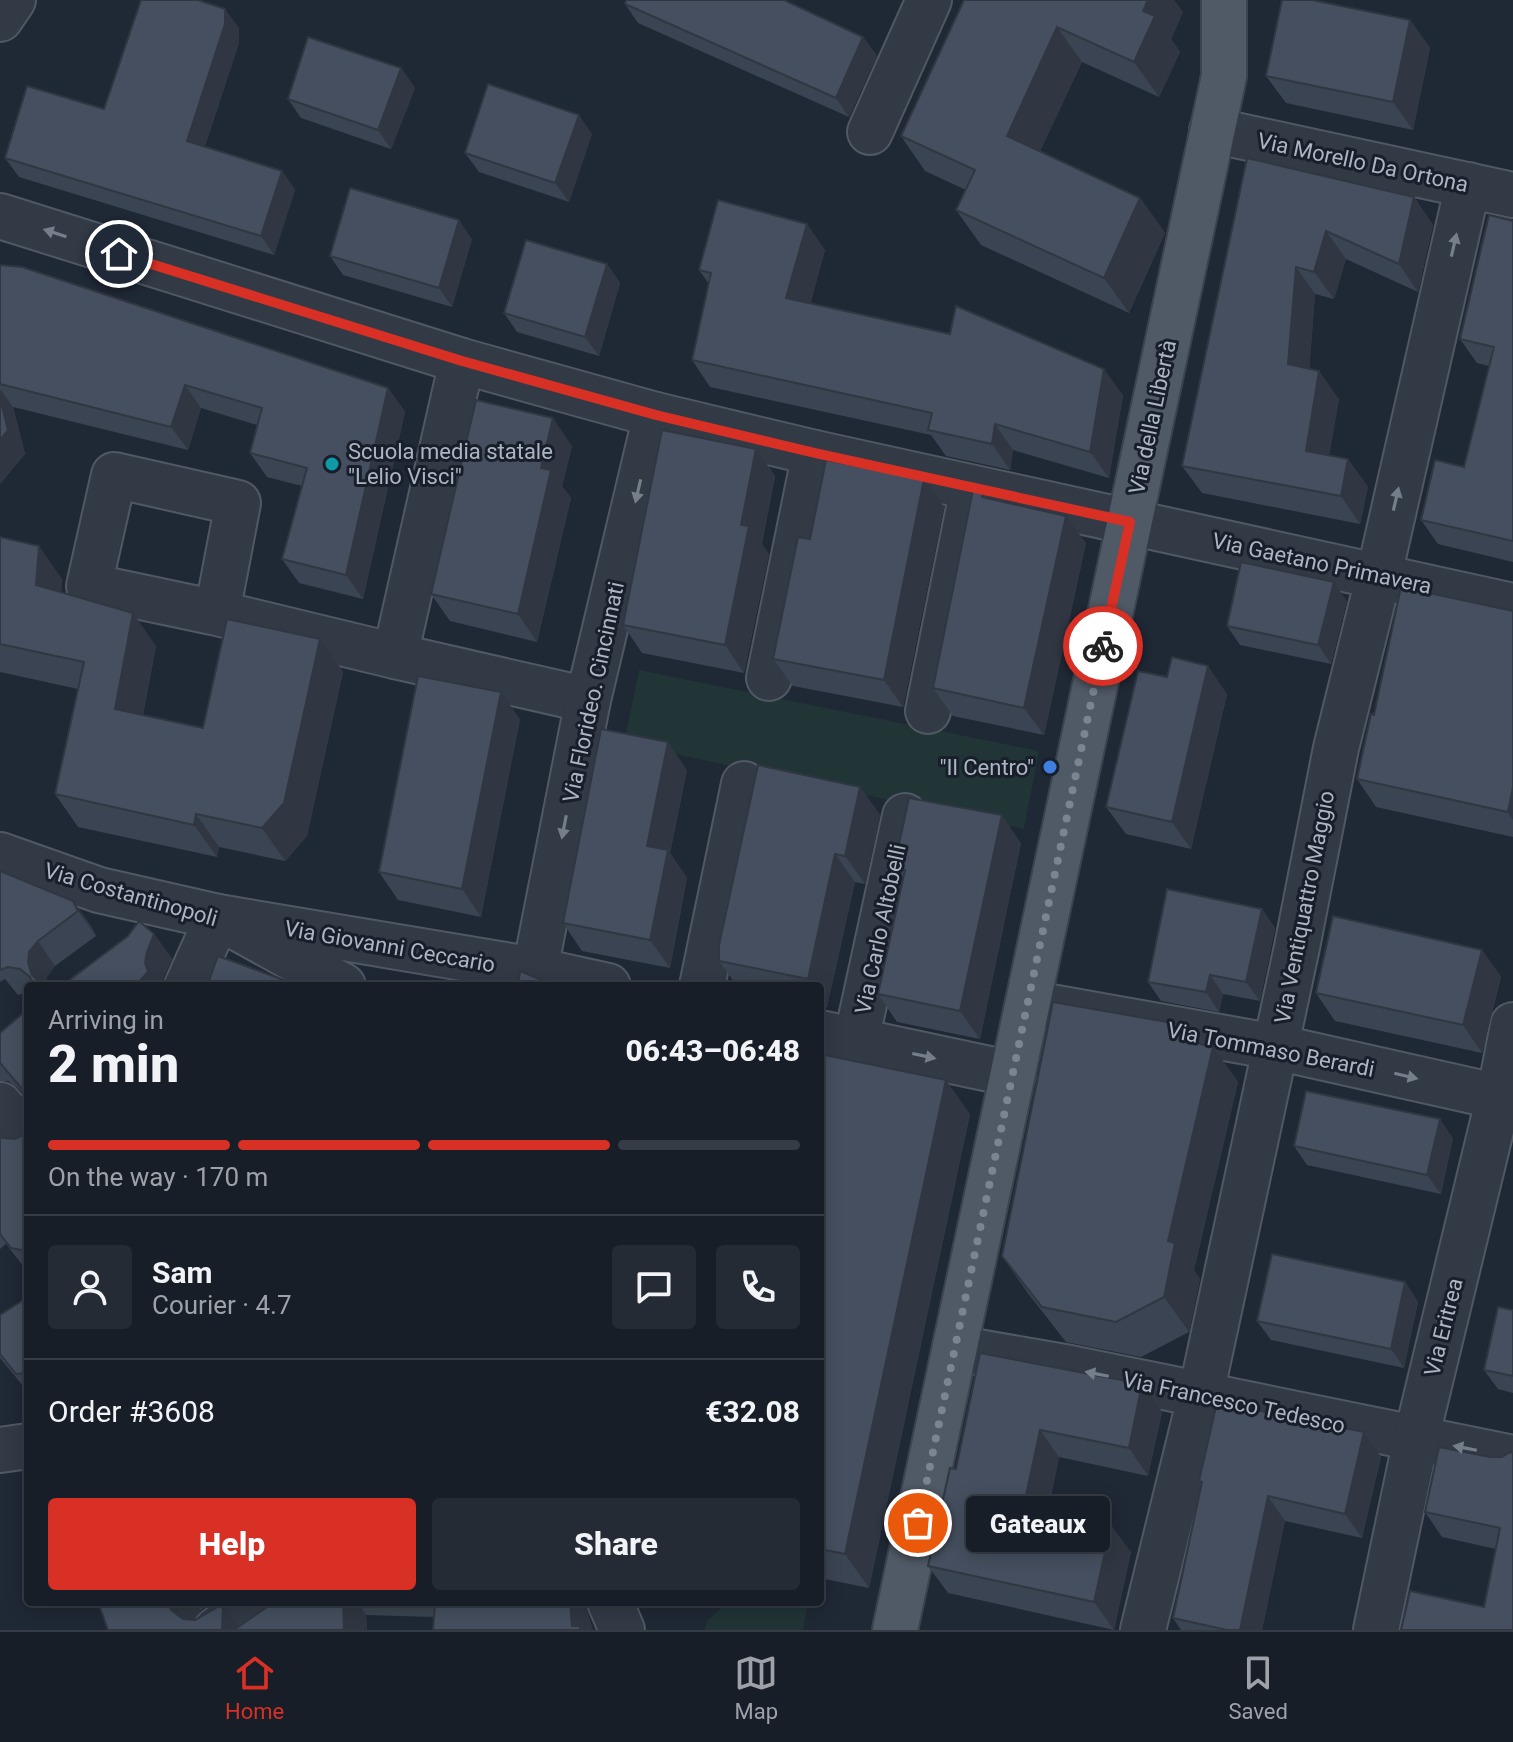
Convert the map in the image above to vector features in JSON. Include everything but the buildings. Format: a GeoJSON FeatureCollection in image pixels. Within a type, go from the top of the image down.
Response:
{"type":"FeatureCollection","features":[{"type":"Feature","properties":{"kind":"main road","name":"Via della Libertà"},"geometry":{"type":"LineString","coordinates":[[895,1630],[1224,76],[1224,0]]}},
{"type":"Feature","properties":{"kind":"street"},"geometry":{"type":"LineString","coordinates":[[0,19],[13,0]]}},
{"type":"Feature","properties":{"kind":"street"},"geometry":{"type":"LineString","coordinates":[[870,132],[929,0]]}},
{"type":"Feature","properties":{"kind":"street","name":"Via Morello Da Ortona"},"geometry":{"type":"LineString","coordinates":[[1212,130],[1513,195]]}},
{"type":"Feature","properties":{"kind":"street","name":"Via Ventiquattro Maggio"},"geometry":{"type":"LineString","coordinates":[[1143,1630],[1201,1394],[1276,1047],[1336,748],[1468,185]]}},
{"type":"Feature","properties":{"kind":"street","name":"Via Gaetano Primavera"},"geometry":{"type":"LineString","coordinates":[[0,216],[462,361],[656,415],[815,453],[1513,606]]}},
{"type":"Feature","properties":{"kind":"street"},"geometry":{"type":"LineString","coordinates":[[395,656],[462,361]]}},
{"type":"Feature","properties":{"kind":"street","name":"Via Florideo. Cincinnati"},"geometry":{"type":"LineString","coordinates":[[535,970],[588,700],[656,415]]}},
{"type":"Feature","properties":{"kind":"street"},"geometry":{"type":"LineString","coordinates":[[769,678],[815,453]]}},
{"type":"Feature","properties":{"kind":"street"},"geometry":{"type":"LineString","coordinates":[[928,711],[973,488]]}},
{"type":"Feature","properties":{"kind":"street"},"geometry":{"type":"LineString","coordinates":[[217,613],[588,700]]}},
{"type":"Feature","properties":{"kind":"street"},"geometry":{"type":"LineString","coordinates":[[703,982],[744,784]]}},
{"type":"Feature","properties":{"kind":"street","name":"Via Carlo Altobelli"},"geometry":{"type":"LineString","coordinates":[[838,1037],[905,816]]}},
{"type":"Feature","properties":{"kind":"street","name":"Via Costantinopoli"},"geometry":{"type":"LineString","coordinates":[[0,855],[99,890],[218,917],[336,982]]}},
{"type":"Feature","properties":{"kind":"street"},"geometry":{"type":"LineString","coordinates":[[130,941],[154,904]]}},
{"type":"Feature","properties":{"kind":"street"},"geometry":{"type":"LineString","coordinates":[[189,982],[218,917]]}},
{"type":"Feature","properties":{"kind":"street","name":"Via Giovanni Ceccario"},"geometry":{"type":"LineString","coordinates":[[218,917],[590,982]]}},
{"type":"Feature","properties":{"kind":"street","name":"Via Tommaso Berardi"},"geometry":{"type":"LineString","coordinates":[[1028,1003],[1276,1047],[1506,1099]]}},
{"type":"Feature","properties":{"kind":"street","name":"Via Eritrea"},"geometry":{"type":"LineString","coordinates":[[1376,1630],[1416,1439],[1506,1099],[1513,1025]]}},
{"type":"Feature","properties":{"kind":"street"},"geometry":{"type":"LineString","coordinates":[[838,1037],[1013,1074]]}},
{"type":"Feature","properties":{"kind":"street"},"geometry":{"type":"LineString","coordinates":[[0,1105],[24,1134]]}},
{"type":"Feature","properties":{"kind":"street","name":"Via Francesco Tedesco"},"geometry":{"type":"LineString","coordinates":[[955,1348],[1201,1394],[1513,1458]]}},
{"type":"Feature","properties":{"kind":"street"},"geometry":{"type":"LineString","coordinates":[[0,1450],[24,1447]]}},
{"type":"Feature","properties":{"kind":"street"},"geometry":{"type":"LineString","coordinates":[[216,1630],[249,1606]]}},
{"type":"Feature","properties":{"kind":"street"},"geometry":{"type":"LineString","coordinates":[[612,1606],[622,1630]]}},
{"type":"Feature","properties":{"kind":"shaded area"},"geometry":{"type":"Polygon","coordinates":[[[639,670],[1039,751],[1024,829],[624,743],[639,670]]]}},
{"type":"Feature","properties":{"kind":"shaded area"},"geometry":{"type":"Polygon","coordinates":[[[724,1606],[807,1606],[803,1630],[705,1630],[707,1621],[724,1606]]]}},
{"type":"Feature","properties":{"kind":"way so far"},"geometry":{"type":"LineString","coordinates":[[918,1523],[1103,646]]}},
{"type":"Feature","properties":{"kind":"place","name":"Scuola media statale \"Lelio Visci\""},"geometry":{"type":"Point","coordinates":[332,464]}},
{"type":"Feature","properties":{"kind":"place","name":"\"Il Centro\""},"geometry":{"type":"Point","coordinates":[1050,767]}},
{"type":"Feature","properties":{"kind":"place","name":"Gateaux"},"geometry":{"type":"Point","coordinates":[918,1523]}},
{"type":"Feature","properties":{"kind":"route"},"geometry":{"type":"LineString","coordinates":[[119,254],[462,361],[656,415],[1130,522],[1103,646]]}}]}
